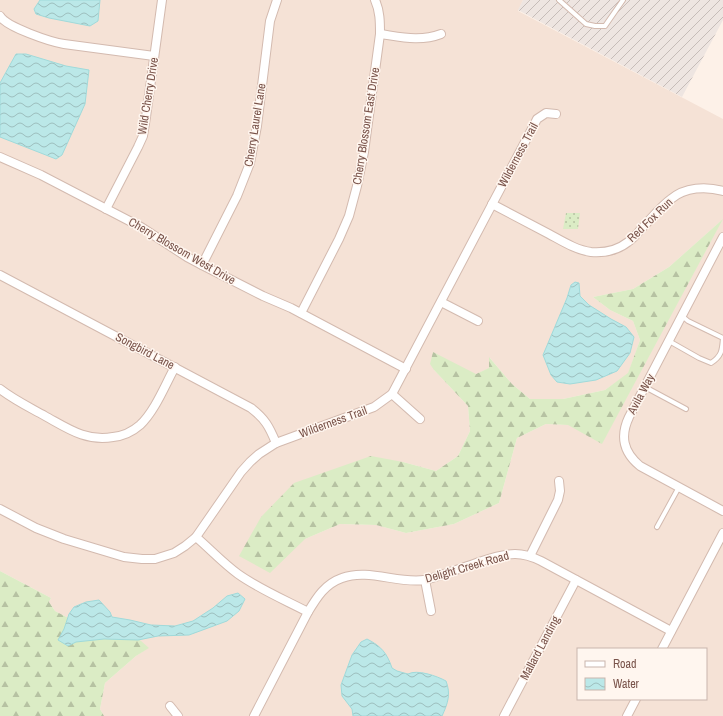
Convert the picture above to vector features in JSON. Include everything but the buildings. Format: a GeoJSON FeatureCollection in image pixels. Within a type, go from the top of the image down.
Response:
{"type":"FeatureCollection","features":[{"type":"Feature","properties":{"kind":"street","name":"Wild Cherry Drive"},"geometry":{"type":"LineString","coordinates":[[106,209],[135,153],[142,136],[162,0]]}},
{"type":"Feature","properties":{"kind":"street","name":"Cherry Laurel Lane"},"geometry":{"type":"LineString","coordinates":[[202,265],[237,196],[250,163],[257,126],[270,21],[277,0]]}},
{"type":"Feature","properties":{"kind":"street","name":"Cherry Blossom East Drive"},"geometry":{"type":"LineString","coordinates":[[301,313],[339,239],[349,216],[357,186],[364,152],[380,34],[379,8],[375,0]]}},
{"type":"Feature","properties":{"kind":"street"},"geometry":{"type":"LineString","coordinates":[[1,19],[28,33],[52,42],[154,56]]}},
{"type":"Feature","properties":{"kind":"street"},"geometry":{"type":"LineString","coordinates":[[380,34],[424,39],[441,34]]}},
{"type":"Feature","properties":{"kind":"street","name":"Wilderness Trail"},"geometry":{"type":"LineString","coordinates":[[0,508],[54,536],[116,555],[134,559],[155,558],[165,556],[180,549],[196,537],[241,472],[259,454],[276,443],[374,407],[392,394],[537,119],[546,113],[556,114]]}},
{"type":"Feature","properties":{"kind":"street","name":"Cherry Blossom West Drive"},"geometry":{"type":"LineString","coordinates":[[0,157],[41,175],[141,227],[186,257],[251,290],[301,313],[406,369]]}},
{"type":"Feature","properties":{"kind":"street","name":"Red Fox Run"},"geometry":{"type":"LineString","coordinates":[[492,204],[576,248],[592,252],[601,252],[618,248],[628,242],[666,203],[677,194],[687,190],[703,188],[723,191]]}},
{"type":"Feature","properties":{"kind":"street","name":"Avila Way"},"geometry":{"type":"LineString","coordinates":[[722,509],[640,466],[631,457],[626,448],[624,435],[626,424],[644,387],[723,237]]}},
{"type":"Feature","properties":{"kind":"street","name":"Songbird Lane"},"geometry":{"type":"LineString","coordinates":[[0,275],[251,408],[265,421],[276,443]]}},
{"type":"Feature","properties":{"kind":"street"},"geometry":{"type":"LineString","coordinates":[[441,302],[478,321]]}},
{"type":"Feature","properties":{"kind":"street"},"geometry":{"type":"LineString","coordinates":[[0,389],[8,396],[78,433],[90,437],[109,438],[121,436],[136,428],[145,420],[175,367]]}},
{"type":"Feature","properties":{"kind":"street"},"geometry":{"type":"LineString","coordinates":[[392,394],[420,419]]}},
{"type":"Feature","properties":{"kind":"street"},"geometry":{"type":"LineString","coordinates":[[530,556],[558,500],[560,491],[559,480]]}},
{"type":"Feature","properties":{"kind":"street"},"geometry":{"type":"LineString","coordinates":[[662,648],[723,533]]}},
{"type":"Feature","properties":{"kind":"street"},"geometry":{"type":"LineString","coordinates":[[196,537],[238,574],[308,612]]}},
{"type":"Feature","properties":{"kind":"street","name":"Delight Creek Road"},"geometry":{"type":"LineString","coordinates":[[254,716],[308,612],[317,598],[330,584],[349,576],[425,580],[498,556],[516,554],[530,556],[671,631]]}},
{"type":"Feature","properties":{"kind":"street"},"geometry":{"type":"LineString","coordinates":[[425,580],[431,611]]}},
{"type":"Feature","properties":{"kind":"street","name":"Mallard Landing"},"geometry":{"type":"LineString","coordinates":[[504,716],[576,580]]}},
{"type":"Feature","properties":{"kind":"street"},"geometry":{"type":"LineString","coordinates":[[627,716],[635,700]]}},
{"type":"Feature","properties":{"kind":"street"},"geometry":{"type":"LineString","coordinates":[[170,706],[178,716]]}},
{"type":"Feature","properties":{"kind":"lane"},"geometry":{"type":"LineString","coordinates":[[559,0],[586,24],[605,26],[623,0]]}},
{"type":"Feature","properties":{"kind":"lane"},"geometry":{"type":"LineString","coordinates":[[669,340],[699,358],[711,363],[717,359],[722,349],[722,338],[688,321],[682,316]]}},
{"type":"Feature","properties":{"kind":"lane"},"geometry":{"type":"LineString","coordinates":[[644,387],[686,409]]}},
{"type":"Feature","properties":{"kind":"lane"},"geometry":{"type":"LineString","coordinates":[[657,527],[679,487]]}},
{"type":"Feature","properties":{"kind":"shaded area"},"geometry":{"type":"Polygon","coordinates":[[[0,0],[523,0],[518,11],[723,119],[723,716],[104,716],[100,709],[105,683],[136,656],[148,648],[80,624],[55,611],[49,602],[51,598],[0,571],[0,0]],[[722,220],[669,267],[633,289],[593,297],[610,310],[633,321],[640,340],[628,374],[605,390],[563,399],[530,399],[512,384],[490,358],[490,368],[476,374],[434,370],[468,406],[470,431],[458,456],[436,471],[403,462],[305,539],[340,524],[376,525],[406,533],[454,524],[499,503],[517,438],[546,424],[569,425],[602,443],[722,220]]]}},
{"type":"Feature","properties":{"kind":"shaded area"},"geometry":{"type":"Polygon","coordinates":[[[523,0],[723,0],[723,20],[682,97],[518,10],[523,0]]]}},
{"type":"Feature","properties":{"kind":"green space"},"geometry":{"type":"Polygon","coordinates":[[[566,213],[580,213],[578,229],[563,229],[566,213]]]}},
{"type":"Feature","properties":{"kind":"green space"},"geometry":{"type":"Polygon","coordinates":[[[723,219],[602,444],[568,425],[546,424],[517,438],[499,503],[454,524],[406,533],[376,525],[340,524],[305,539],[270,573],[239,556],[261,517],[294,483],[371,456],[403,462],[436,471],[458,456],[470,431],[468,406],[430,364],[433,352],[476,374],[489,368],[489,357],[512,384],[530,399],[563,399],[605,390],[628,373],[640,340],[633,321],[610,310],[593,297],[633,289],[669,267],[723,219]]]}},
{"type":"Feature","properties":{"kind":"green space"},"geometry":{"type":"Polygon","coordinates":[[[0,571],[51,598],[49,602],[55,611],[80,624],[132,633],[149,648],[136,656],[105,683],[100,709],[104,716],[0,716],[0,571]]]}},
{"type":"Feature","properties":{"kind":"water"},"geometry":{"type":"Polygon","coordinates":[[[40,0],[100,0],[98,21],[90,26],[36,14],[34,9],[40,0]]]}},
{"type":"Feature","properties":{"kind":"water"},"geometry":{"type":"Polygon","coordinates":[[[16,54],[26,54],[66,66],[89,70],[85,104],[62,155],[56,159],[0,137],[0,83],[16,54]]]}},
{"type":"Feature","properties":{"kind":"water"},"geometry":{"type":"Polygon","coordinates":[[[575,282],[579,283],[580,296],[589,305],[626,327],[634,337],[630,353],[617,371],[596,380],[570,384],[557,382],[551,375],[543,355],[571,285],[575,282]]]}},
{"type":"Feature","properties":{"kind":"water"},"geometry":{"type":"Polygon","coordinates":[[[238,593],[245,599],[239,611],[227,621],[189,635],[158,636],[138,640],[104,639],[76,642],[68,646],[58,640],[64,629],[69,614],[74,607],[86,602],[99,600],[110,612],[112,617],[151,625],[175,626],[193,621],[213,608],[227,596],[238,593]]]}},
{"type":"Feature","properties":{"kind":"water"},"geometry":{"type":"Polygon","coordinates":[[[367,639],[383,650],[392,668],[397,671],[408,674],[416,672],[427,674],[446,681],[448,686],[448,698],[442,716],[353,716],[352,709],[342,696],[341,685],[352,655],[361,642],[367,639]]]}}]}
